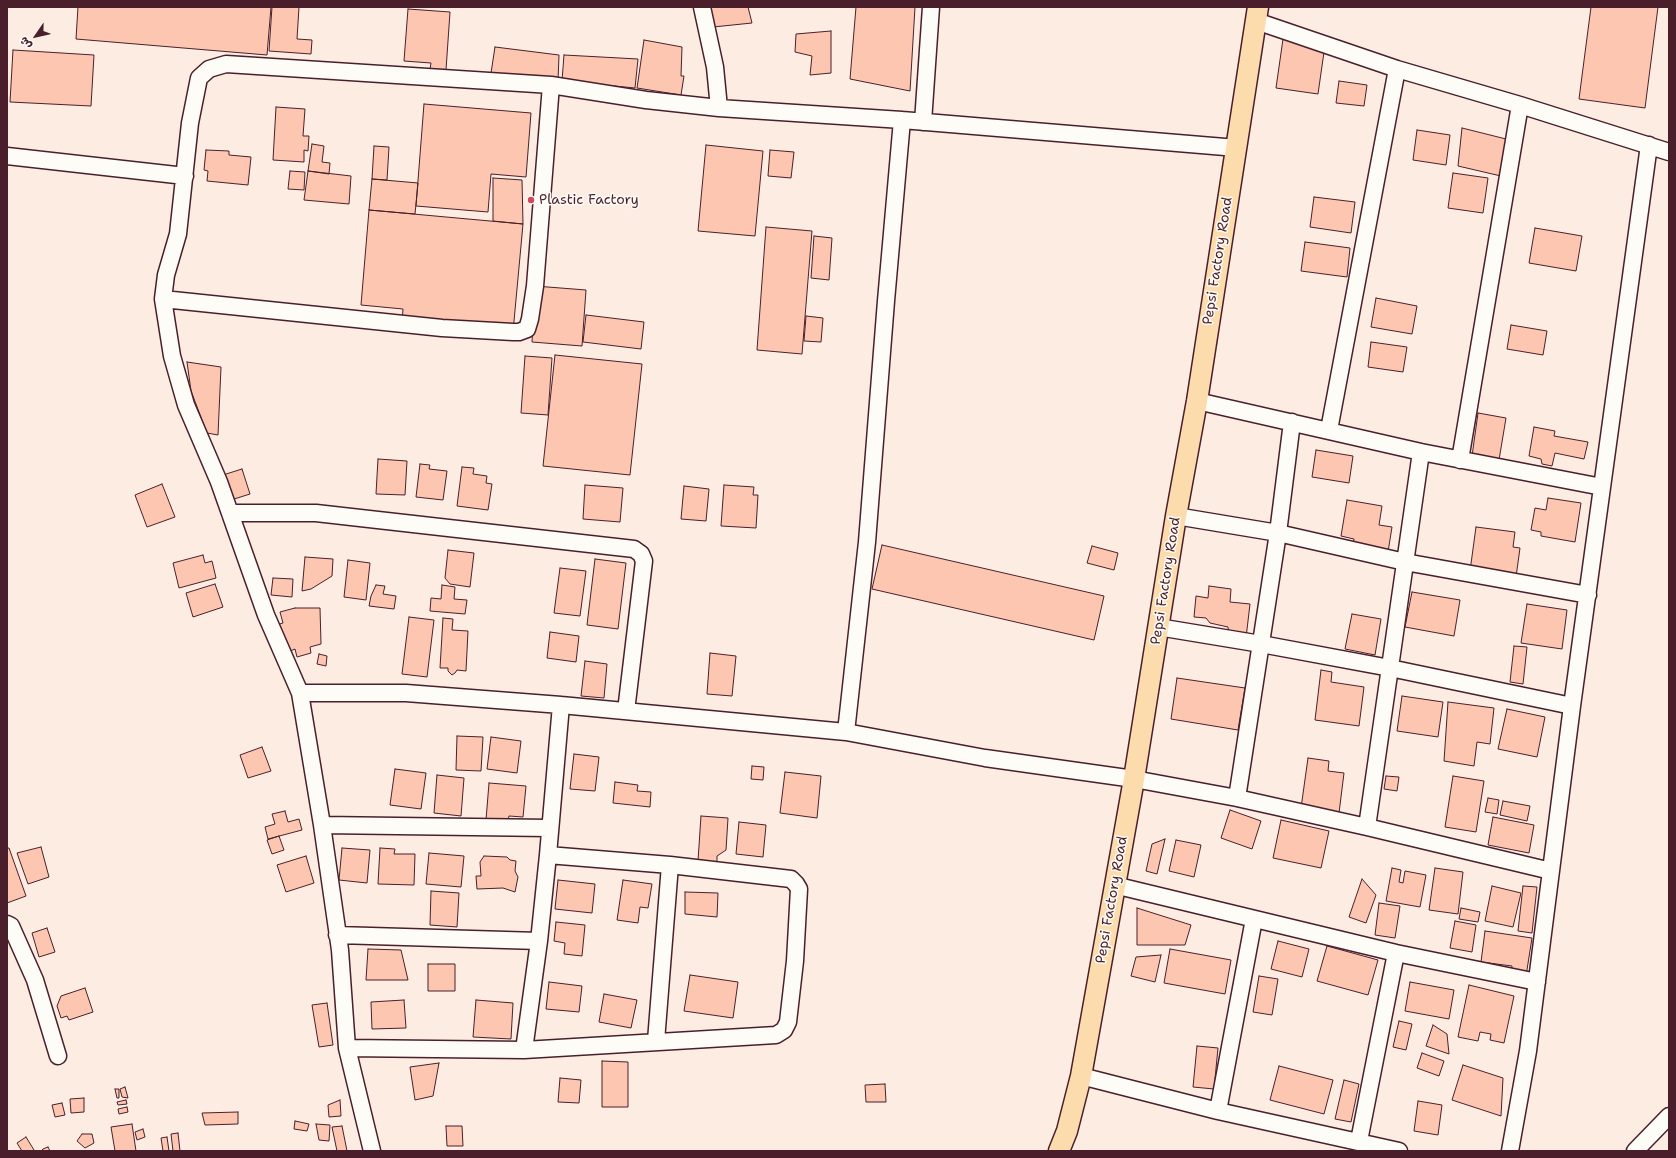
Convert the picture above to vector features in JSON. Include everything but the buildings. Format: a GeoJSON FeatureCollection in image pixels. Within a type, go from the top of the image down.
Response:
{"type":"FeatureCollection","features":[{"type":"Feature","properties":{"kind":"main road","name":"Pepsi Factory Road"},"geometry":{"type":"LineString","coordinates":[[1059,1151],[1067,1131],[1081,1076],[1134,779],[1176,516],[1197,401],[1257,14]]}},
{"type":"Feature","properties":{"kind":"street"},"geometry":{"type":"LineString","coordinates":[[702,7],[715,67],[719,108]]}},
{"type":"Feature","properties":{"kind":"street"},"geometry":{"type":"LineString","coordinates":[[923,122],[931,7]]}},
{"type":"Feature","properties":{"kind":"street"},"geometry":{"type":"LineString","coordinates":[[1257,14],[1397,69],[1520,105],[1669,152]]}},
{"type":"Feature","properties":{"kind":"street"},"geometry":{"type":"LineString","coordinates":[[372,1151],[347,1048],[345,1007],[337,934],[322,825],[300,693],[266,616],[219,482],[186,406],[172,356],[163,299],[166,275],[178,234],[190,123],[199,78],[209,68],[226,64],[551,85],[646,100],[719,108],[902,120],[1237,148]]}},
{"type":"Feature","properties":{"kind":"street"},"geometry":{"type":"LineString","coordinates":[[1329,430],[1397,69]]}},
{"type":"Feature","properties":{"kind":"street"},"geometry":{"type":"LineString","coordinates":[[163,299],[442,328],[519,332],[527,329],[535,286],[551,85]]}},
{"type":"Feature","properties":{"kind":"street"},"geometry":{"type":"LineString","coordinates":[[1460,460],[1520,105]]}},
{"type":"Feature","properties":{"kind":"street"},"geometry":{"type":"LineString","coordinates":[[846,732],[867,542],[902,120]]}},
{"type":"Feature","properties":{"kind":"street"},"geometry":{"type":"LineString","coordinates":[[1510,1151],[1528,1051],[1572,706],[1649,145]]}},
{"type":"Feature","properties":{"kind":"street"},"geometry":{"type":"LineString","coordinates":[[7,156],[185,176]]}},
{"type":"Feature","properties":{"kind":"street"},"geometry":{"type":"LineString","coordinates":[[1197,401],[1420,452],[1602,487]]}},
{"type":"Feature","properties":{"kind":"street"},"geometry":{"type":"LineString","coordinates":[[1237,798],[1262,644],[1292,422]]}},
{"type":"Feature","properties":{"kind":"street"},"geometry":{"type":"LineString","coordinates":[[1367,826],[1420,452]]}},
{"type":"Feature","properties":{"kind":"street"},"geometry":{"type":"LineString","coordinates":[[230,513],[316,513],[634,549],[641,554],[644,561],[626,711]]}},
{"type":"Feature","properties":{"kind":"street"},"geometry":{"type":"LineString","coordinates":[[1176,516],[1278,533],[1405,562],[1588,595]]}},
{"type":"Feature","properties":{"kind":"street"},"geometry":{"type":"LineString","coordinates":[[1158,627],[1262,644],[1390,668],[1572,706]]}},
{"type":"Feature","properties":{"kind":"street"},"geometry":{"type":"LineString","coordinates":[[300,693],[406,693],[561,705],[846,732],[985,758],[1134,779],[1237,798],[1367,826],[1551,871]]}},
{"type":"Feature","properties":{"kind":"street"},"geometry":{"type":"LineString","coordinates":[[524,1050],[548,855],[549,828],[561,705]]}},
{"type":"Feature","properties":{"kind":"street"},"geometry":{"type":"LineString","coordinates":[[322,825],[549,828]]}},
{"type":"Feature","properties":{"kind":"street"},"geometry":{"type":"LineString","coordinates":[[347,1048],[524,1050],[776,1035],[784,1030],[788,1022],[795,961],[799,889],[791,879],[548,855]]}},
{"type":"Feature","properties":{"kind":"street"},"geometry":{"type":"LineString","coordinates":[[656,1042],[670,866]]}},
{"type":"Feature","properties":{"kind":"street"},"geometry":{"type":"LineString","coordinates":[[1114,885],[1396,953],[1537,982]]}},
{"type":"Feature","properties":{"kind":"street"},"geometry":{"type":"LineString","coordinates":[[1218,1111],[1254,919]]}},
{"type":"Feature","properties":{"kind":"street"},"geometry":{"type":"LineString","coordinates":[[7,924],[11,926],[35,980],[58,1056]]}},
{"type":"Feature","properties":{"kind":"street"},"geometry":{"type":"LineString","coordinates":[[337,934],[538,941]]}},
{"type":"Feature","properties":{"kind":"street"},"geometry":{"type":"LineString","coordinates":[[1359,1141],[1396,953]]}},
{"type":"Feature","properties":{"kind":"street"},"geometry":{"type":"LineString","coordinates":[[1081,1076],[1218,1111],[1399,1151]]}},
{"type":"Feature","properties":{"kind":"street"},"geometry":{"type":"LineString","coordinates":[[1635,1151],[1669,1116]]}},
{"type":"Feature","properties":{"kind":"place","name":"Plastic Factory"},"geometry":{"type":"Point","coordinates":[531,200]}}]}
